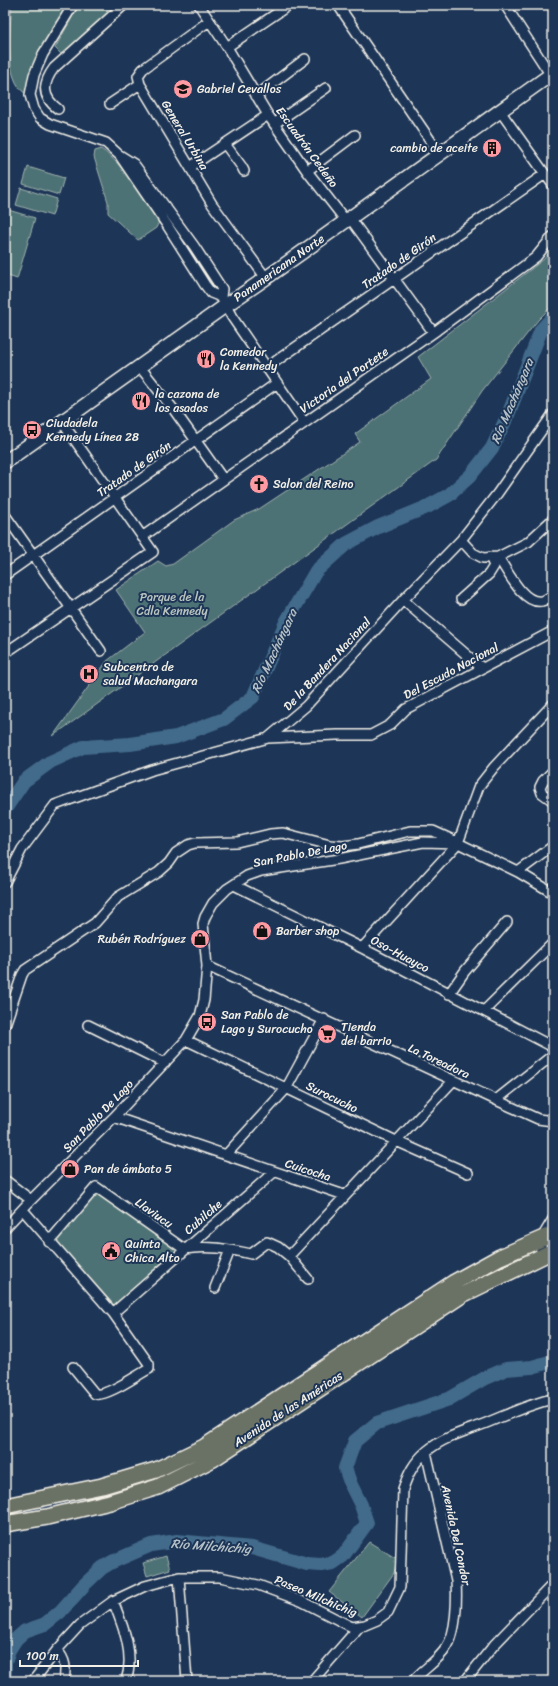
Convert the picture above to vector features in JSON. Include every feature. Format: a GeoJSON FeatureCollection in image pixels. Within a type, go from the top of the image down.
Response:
{"type":"FeatureCollection","features":[{"type":"Feature","properties":{"kind":"main road","name":"Panamericana Norte"},"geometry":{"type":"LineString","coordinates":[[5,462],[140,367],[223,302],[266,278],[552,74]]}},
{"type":"Feature","properties":{"kind":"main road","name":"Avenida de las Américas"},"geometry":{"type":"LineString","coordinates":[[5,1506],[88,1489],[136,1476],[156,1470],[204,1447],[453,1283],[500,1257],[547,1236]]}},
{"type":"Feature","properties":{"kind":"main road","name":"Avenida de las Américas"},"geometry":{"type":"LineString","coordinates":[[5,1524],[47,1517],[110,1502],[158,1487],[213,1459],[462,1295],[547,1254]]}},
{"type":"Feature","properties":{"kind":"street"},"geometry":{"type":"LineString","coordinates":[[73,5],[43,54],[34,75],[30,95],[34,109],[40,118],[50,124],[106,143],[118,154],[168,225],[205,285],[211,293],[223,302],[266,368],[304,422]]}},
{"type":"Feature","properties":{"kind":"street"},"geometry":{"type":"LineString","coordinates":[[58,109],[50,103],[47,97],[45,88],[48,76],[54,68],[124,5]]}},
{"type":"Feature","properties":{"kind":"street","name":"Escuadrón Cedeño"},"geometry":{"type":"LineString","coordinates":[[199,5],[227,47],[268,115],[307,171],[348,219],[433,332]]}},
{"type":"Feature","properties":{"kind":"street"},"geometry":{"type":"LineString","coordinates":[[227,47],[289,5]]}},
{"type":"Feature","properties":{"kind":"street"},"geometry":{"type":"LineString","coordinates":[[338,5],[439,154]]}},
{"type":"Feature","properties":{"kind":"street"},"geometry":{"type":"LineString","coordinates":[[505,5],[552,74]]}},
{"type":"Feature","properties":{"kind":"street"},"geometry":{"type":"LineString","coordinates":[[110,104],[140,84],[138,76],[143,69],[209,21]]}},
{"type":"Feature","properties":{"kind":"street"},"geometry":{"type":"LineString","coordinates":[[256,96],[305,59]]}},
{"type":"Feature","properties":{"kind":"street","name":"General Urbina"},"geometry":{"type":"LineString","coordinates":[[140,84],[212,204],[266,278]]}},
{"type":"Feature","properties":{"kind":"street"},"geometry":{"type":"LineString","coordinates":[[274,124],[326,88]]}},
{"type":"Feature","properties":{"kind":"street"},"geometry":{"type":"LineString","coordinates":[[500,111],[553,185]]}},
{"type":"Feature","properties":{"kind":"street"},"geometry":{"type":"LineString","coordinates":[[190,166],[268,115]]}},
{"type":"Feature","properties":{"kind":"street"},"geometry":{"type":"LineString","coordinates":[[307,171],[355,135]]}},
{"type":"Feature","properties":{"kind":"street"},"geometry":{"type":"LineString","coordinates":[[225,144],[244,171]]}},
{"type":"Feature","properties":{"kind":"street","name":"Tratado de Girón"},"geometry":{"type":"LineString","coordinates":[[266,368],[545,174]]}},
{"type":"Feature","properties":{"kind":"street","name":"Victoria del Portete"},"geometry":{"type":"LineString","coordinates":[[142,537],[433,332],[536,257],[553,236]]}},
{"type":"Feature","properties":{"kind":"street"},"geometry":{"type":"LineString","coordinates":[[140,367],[196,440],[223,479]]}},
{"type":"Feature","properties":{"kind":"street","name":"Tratado de Girón"},"geometry":{"type":"LineString","coordinates":[[5,575],[277,383]]}},
{"type":"Feature","properties":{"kind":"street","name":"De la Bandera Nacional"},"geometry":{"type":"LineString","coordinates":[[5,882],[22,849],[55,805],[152,770],[268,738],[306,706],[402,600],[461,540],[497,494],[553,414]]}},
{"type":"Feature","properties":{"kind":"street"},"geometry":{"type":"LineString","coordinates":[[5,653],[153,552],[62,422]]}},
{"type":"Feature","properties":{"kind":"street"},"geometry":{"type":"LineString","coordinates":[[5,515],[34,554],[101,651]]}},
{"type":"Feature","properties":{"kind":"street"},"geometry":{"type":"LineString","coordinates":[[461,540],[473,552],[483,558],[494,557],[528,542],[553,519]]}},
{"type":"Feature","properties":{"kind":"street"},"geometry":{"type":"LineString","coordinates":[[494,557],[519,590],[527,598],[537,601],[544,601],[553,594]]}},
{"type":"Feature","properties":{"kind":"street"},"geometry":{"type":"LineString","coordinates":[[461,599],[489,574],[494,566],[494,557]]}},
{"type":"Feature","properties":{"kind":"street"},"geometry":{"type":"LineString","coordinates":[[402,600],[482,668]]}},
{"type":"Feature","properties":{"kind":"street","name":"Del Escudo Nacional"},"geometry":{"type":"LineString","coordinates":[[268,738],[337,734],[371,735],[390,726],[406,709],[553,630]]}},
{"type":"Feature","properties":{"kind":"street"},"geometry":{"type":"LineString","coordinates":[[362,948],[458,843],[479,786],[494,767],[553,704]]}},
{"type":"Feature","properties":{"kind":"street"},"geometry":{"type":"LineString","coordinates":[[553,771],[543,781],[540,787],[542,793],[553,801]]}},
{"type":"Feature","properties":{"kind":"street"},"geometry":{"type":"LineString","coordinates":[[5,1025],[25,970],[95,924],[118,897],[159,872],[169,863],[176,853],[188,845],[202,842],[238,842],[270,834],[282,834],[330,845],[343,846],[358,844],[410,831],[433,831],[458,843]]}},
{"type":"Feature","properties":{"kind":"street","name":"San Pablo De Lago"},"geometry":{"type":"LineString","coordinates":[[5,1228],[114,1117],[186,1040],[200,1016],[204,1000],[207,966],[203,924],[205,917],[214,903],[227,889],[247,876],[261,871],[339,859],[423,842],[458,843],[518,872],[553,893]]}},
{"type":"Feature","properties":{"kind":"street"},"geometry":{"type":"LineString","coordinates":[[518,872],[553,846]]}},
{"type":"Feature","properties":{"kind":"street","name":"Oso-Huayco"},"geometry":{"type":"LineString","coordinates":[[234,885],[362,948],[553,1047]]}},
{"type":"Feature","properties":{"kind":"street"},"geometry":{"type":"LineString","coordinates":[[450,994],[465,971],[507,922]]}},
{"type":"Feature","properties":{"kind":"street"},"geometry":{"type":"LineString","coordinates":[[484,1011],[553,943]]}},
{"type":"Feature","properties":{"kind":"street","name":"La Toreadora"},"geometry":{"type":"LineString","coordinates":[[207,966],[324,1019],[453,1081],[538,1119],[553,1121]]}},
{"type":"Feature","properties":{"kind":"street"},"geometry":{"type":"LineString","coordinates":[[226,1155],[286,1089],[324,1019]]}},
{"type":"Feature","properties":{"kind":"street"},"geometry":{"type":"LineString","coordinates":[[88,1025],[165,1064]]}},
{"type":"Feature","properties":{"kind":"street","name":"Surocucho"},"geometry":{"type":"LineString","coordinates":[[186,1040],[396,1141],[468,1173]]}},
{"type":"Feature","properties":{"kind":"street"},"geometry":{"type":"LineString","coordinates":[[496,1100],[553,1055]]}},
{"type":"Feature","properties":{"kind":"street"},"geometry":{"type":"LineString","coordinates":[[289,1256],[344,1195],[453,1081]]}},
{"type":"Feature","properties":{"kind":"street","name":"Cuicocha"},"geometry":{"type":"LineString","coordinates":[[114,1117],[344,1195]]}},
{"type":"Feature","properties":{"kind":"street","name":"Cubilche"},"geometry":{"type":"LineString","coordinates":[[113,1313],[184,1248],[274,1172]]}},
{"type":"Feature","properties":{"kind":"street"},"geometry":{"type":"LineString","coordinates":[[5,1180],[31,1200]]}},
{"type":"Feature","properties":{"kind":"street","name":"Llaviucu"},"geometry":{"type":"LineString","coordinates":[[49,1242],[96,1187],[184,1248]]}},
{"type":"Feature","properties":{"kind":"street"},"geometry":{"type":"LineString","coordinates":[[23,1210],[49,1242],[113,1313],[149,1364],[149,1369],[108,1392],[98,1395],[94,1394],[73,1367]]}},
{"type":"Feature","properties":{"kind":"street"},"geometry":{"type":"LineString","coordinates":[[547,1254],[547,1236],[553,1219]]}},
{"type":"Feature","properties":{"kind":"street"},"geometry":{"type":"LineString","coordinates":[[184,1248],[199,1246],[251,1254],[267,1242],[278,1247],[289,1256],[308,1279]]}},
{"type":"Feature","properties":{"kind":"street"},"geometry":{"type":"LineString","coordinates":[[215,1288],[230,1250]]}},
{"type":"Feature","properties":{"kind":"street","name":"Paseo Milchichig"},"geometry":{"type":"LineString","coordinates":[[33,1681],[57,1650],[83,1622],[113,1601],[145,1586],[179,1578],[220,1577],[258,1584],[302,1601],[352,1627],[359,1627],[377,1620],[388,1612],[400,1587],[403,1489],[407,1476],[412,1467],[426,1452],[438,1443],[508,1414],[553,1399]]}},
{"type":"Feature","properties":{"kind":"street","name":"Avenida Del Condor"},"geometry":{"type":"LineString","coordinates":[[413,1681],[447,1648],[452,1637],[456,1591],[456,1581],[426,1452]]}},
{"type":"Feature","properties":{"kind":"street"},"geometry":{"type":"LineString","coordinates":[[179,1578],[187,1681]]}},
{"type":"Feature","properties":{"kind":"street"},"geometry":{"type":"LineString","coordinates":[[465,1681],[494,1644],[553,1584]]}},
{"type":"Feature","properties":{"kind":"street"},"geometry":{"type":"LineString","coordinates":[[113,1601],[125,1632],[129,1660],[126,1681]]}},
{"type":"Feature","properties":{"kind":"street"},"geometry":{"type":"LineString","coordinates":[[312,1681],[359,1627]]}},
{"type":"Feature","properties":{"kind":"street"},"geometry":{"type":"LineString","coordinates":[[57,1650],[66,1664],[64,1681]]}},
{"type":"Feature","properties":{"kind":"green space"},"geometry":{"type":"Polygon","coordinates":[[[12,5],[69,5],[56,22],[42,48],[34,66],[26,94],[19,87],[14,77],[11,65],[9,39],[12,5]]]}},
{"type":"Feature","properties":{"kind":"green space"},"geometry":{"type":"Polygon","coordinates":[[[79,5],[113,5],[116,7],[62,55],[55,48],[79,5]]]}},
{"type":"Feature","properties":{"kind":"green space"},"geometry":{"type":"Polygon","coordinates":[[[101,149],[118,164],[133,183],[159,222],[156,228],[138,240],[108,213],[108,202],[94,157],[95,151],[101,149]]]}},
{"type":"Feature","properties":{"kind":"green space"},"geometry":{"type":"Polygon","coordinates":[[[28,167],[64,178],[59,195],[23,184],[28,167]]]}},
{"type":"Feature","properties":{"kind":"green space"},"geometry":{"type":"Polygon","coordinates":[[[21,188],[57,199],[52,216],[16,205],[21,188]]]}},
{"type":"Feature","properties":{"kind":"green space"},"geometry":{"type":"Polygon","coordinates":[[[5,209],[35,218],[17,279],[5,275],[5,209]]]}},
{"type":"Feature","properties":{"kind":"green space","name":"Parque de la Cdla Kennedy"},"geometry":{"type":"Polygon","coordinates":[[[553,248],[553,305],[538,320],[482,391],[436,460],[53,736],[107,661],[145,632],[116,590],[158,561],[166,566],[173,564],[234,520],[259,509],[360,442],[355,434],[431,379],[418,357],[544,259],[553,248]]]}},
{"type":"Feature","properties":{"kind":"green space"},"geometry":{"type":"Polygon","coordinates":[[[97,1188],[178,1249],[114,1305],[55,1239],[97,1188]]]}},
{"type":"Feature","properties":{"kind":"green space"},"geometry":{"type":"Polygon","coordinates":[[[369,1542],[397,1559],[394,1573],[362,1617],[329,1592],[369,1542]]]}},
{"type":"Feature","properties":{"kind":"green space"},"geometry":{"type":"Polygon","coordinates":[[[166,1556],[170,1569],[147,1576],[143,1563],[166,1556]]]}},
{"type":"Feature","properties":{"kind":"waterway","name":"Río Machángara"},"geometry":{"type":"LineString","coordinates":[[5,809],[24,781],[50,762],[83,747],[130,744],[176,737],[224,719],[253,697],[286,622],[316,571],[346,544],[378,527],[427,507],[449,495],[470,476],[492,448],[508,415],[541,330],[553,317]]}},
{"type":"Feature","properties":{"kind":"waterway","name":"Río Milchichig"},"geometry":{"type":"LineString","coordinates":[[5,1673],[5,1662],[9,1650],[16,1639],[25,1631],[45,1624],[60,1612],[84,1585],[102,1568],[151,1545],[177,1541],[252,1548],[307,1564],[321,1565],[333,1563],[343,1556],[367,1523],[345,1468],[355,1441],[377,1423],[449,1399],[485,1378],[506,1369],[532,1367],[553,1361]]}},
{"type":"Feature","properties":{"kind":"place","name":"Gabriel Cevallos"},"geometry":{"type":"Point","coordinates":[183,89]}},
{"type":"Feature","properties":{"kind":"place","name":"cambio de aceite"},"geometry":{"type":"Point","coordinates":[492,148]}},
{"type":"Feature","properties":{"kind":"place","name":"Comedor la Kennedy"},"geometry":{"type":"Point","coordinates":[206,359]}},
{"type":"Feature","properties":{"kind":"place","name":"la cazona de los asados"},"geometry":{"type":"Point","coordinates":[141,401]}},
{"type":"Feature","properties":{"kind":"place","name":"Ciudadela Kennedy Línea 28"},"geometry":{"type":"Point","coordinates":[32,430]}},
{"type":"Feature","properties":{"kind":"place","name":"Salon del Reino"},"geometry":{"type":"Point","coordinates":[259,484]}},
{"type":"Feature","properties":{"kind":"place","name":"Subcentro de salud Machangara"},"geometry":{"type":"Point","coordinates":[89,674]}},
{"type":"Feature","properties":{"kind":"place","name":"Barber shop"},"geometry":{"type":"Point","coordinates":[262,931]}},
{"type":"Feature","properties":{"kind":"place","name":"Rubén Rodríguez"},"geometry":{"type":"Point","coordinates":[200,939]}},
{"type":"Feature","properties":{"kind":"place","name":"San Pablo de Lago y Surocucho"},"geometry":{"type":"Point","coordinates":[207,1022]}},
{"type":"Feature","properties":{"kind":"place","name":"Tienda del barrio"},"geometry":{"type":"Point","coordinates":[327,1034]}},
{"type":"Feature","properties":{"kind":"place","name":"Pan de ámbato 5"},"geometry":{"type":"Point","coordinates":[70,1169]}},
{"type":"Feature","properties":{"kind":"place","name":"Quinta Chica Alto"},"geometry":{"type":"Point","coordinates":[111,1251]}}]}
